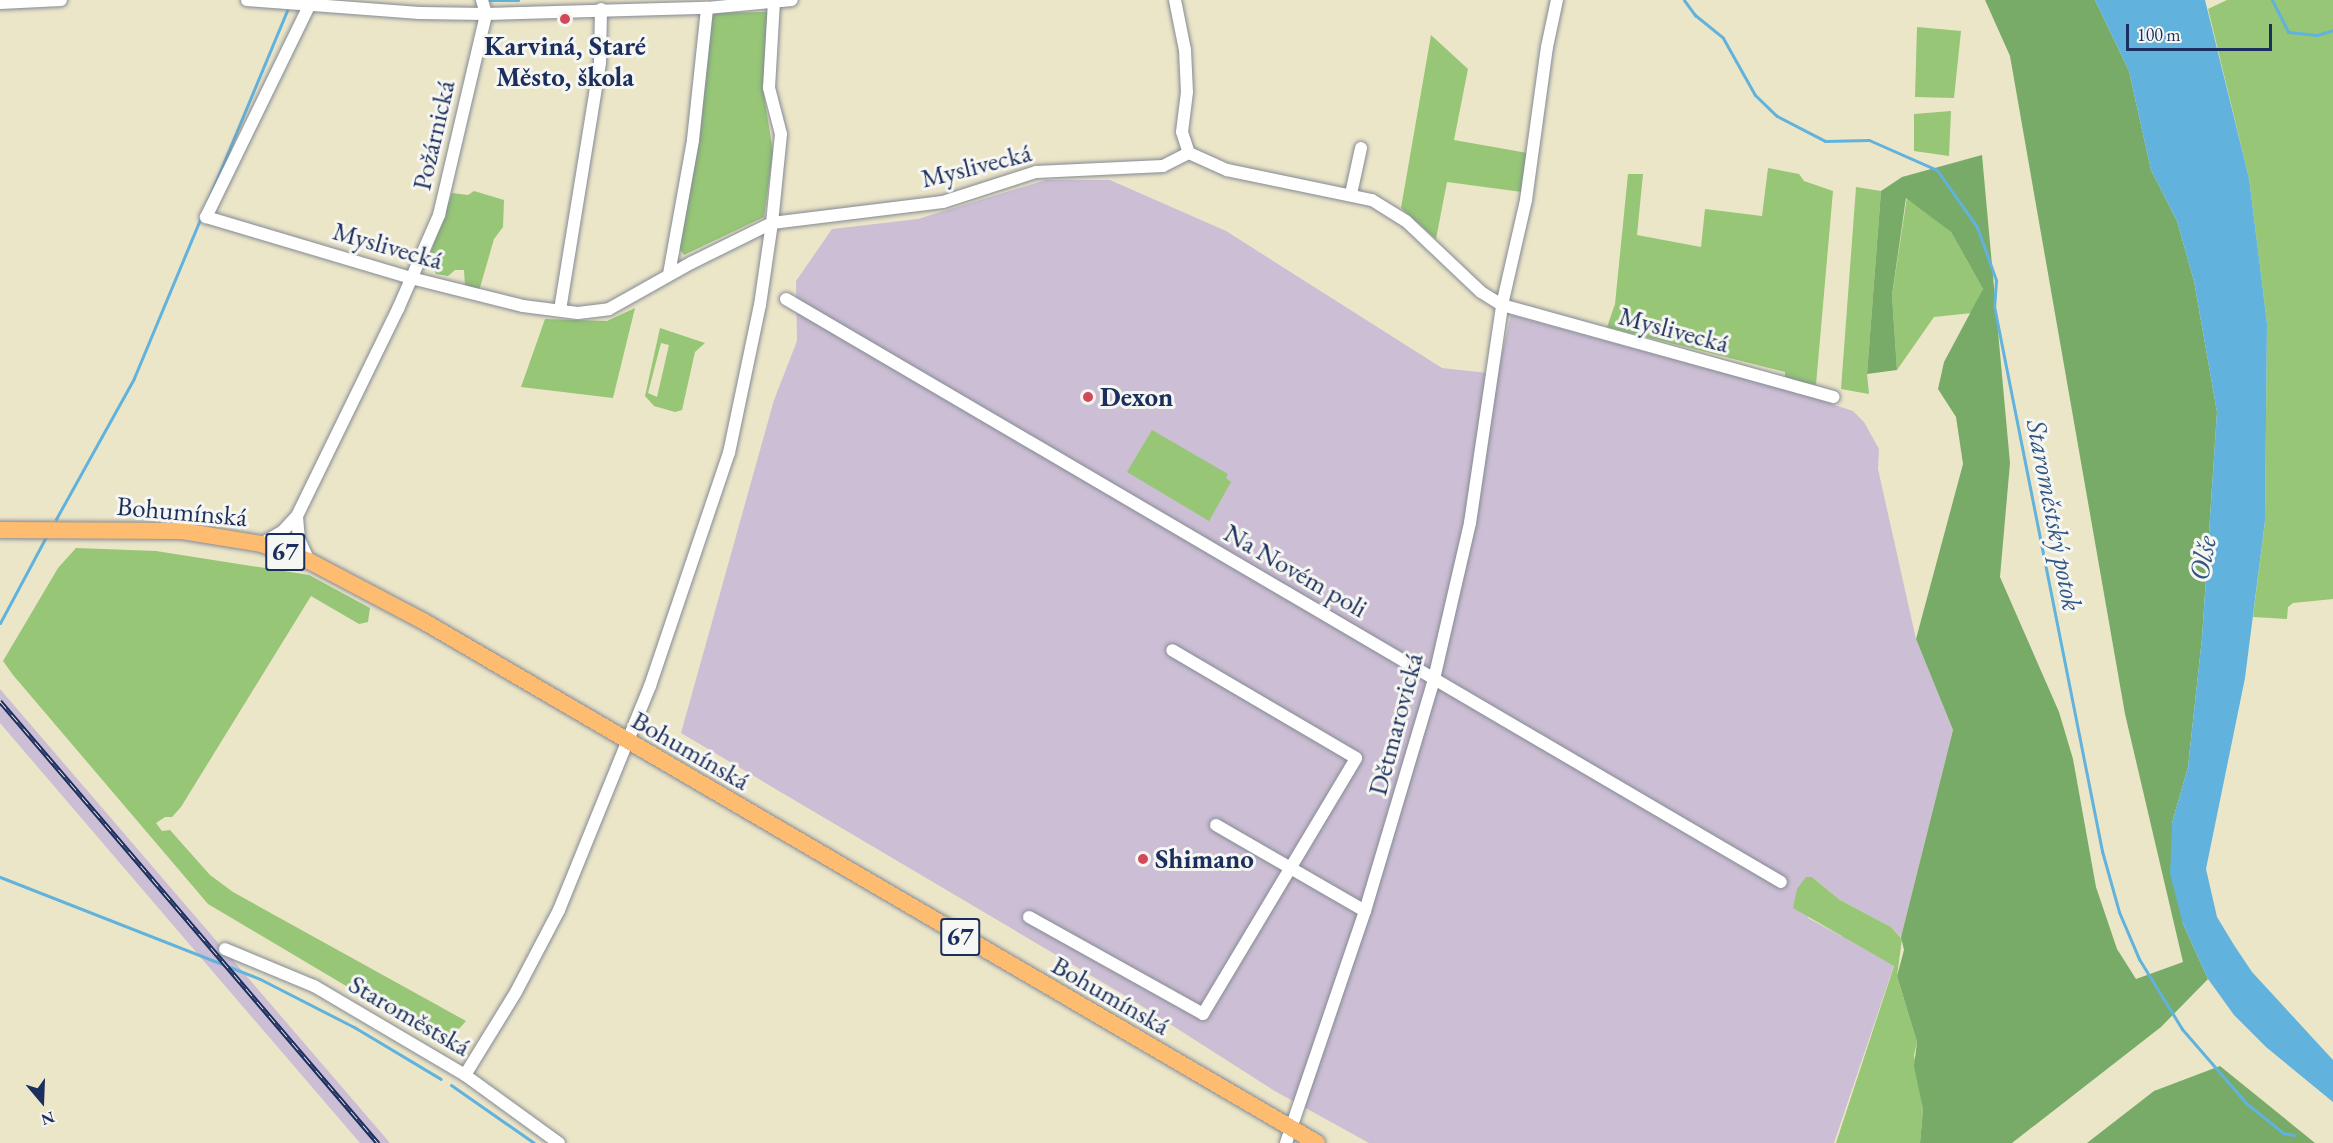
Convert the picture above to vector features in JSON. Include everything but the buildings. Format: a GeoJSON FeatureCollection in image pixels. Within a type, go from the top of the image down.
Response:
{"type":"FeatureCollection","features":[{"type":"Feature","properties":{"kind":"main road","name":"Bohumínská"},"geometry":{"type":"LineString","coordinates":[[0,530],[160,530],[261,544],[309,561],[423,621],[1287,1136],[1317,1143]]}},
{"type":"Feature","properties":{"kind":"street"},"geometry":{"type":"LineString","coordinates":[[0,3],[61,0]]}},
{"type":"Feature","properties":{"kind":"street"},"geometry":{"type":"LineString","coordinates":[[247,0],[309,6],[483,5],[601,9],[707,8],[792,0]]}},
{"type":"Feature","properties":{"kind":"street"},"geometry":{"type":"LineString","coordinates":[[1175,0],[1185,50],[1186,92],[1182,132],[1189,153]]}},
{"type":"Feature","properties":{"kind":"street"},"geometry":{"type":"LineString","coordinates":[[1502,305],[1526,200],[1547,47],[1557,0]]}},
{"type":"Feature","properties":{"kind":"street"},"geometry":{"type":"LineString","coordinates":[[465,1075],[516,992],[559,910],[650,686],[729,453],[760,305],[772,223],[781,134],[769,88],[774,2]]}},
{"type":"Feature","properties":{"kind":"street","name":"Požárnická"},"geometry":{"type":"LineString","coordinates":[[297,516],[439,215],[483,5]]}},
{"type":"Feature","properties":{"kind":"street","name":"Myslivecká"},"geometry":{"type":"LineString","coordinates":[[309,6],[206,217],[411,278],[523,306],[578,313],[609,309],[669,274],[772,223],[944,202],[1036,172],[1163,166],[1189,153],[1227,170],[1372,200],[1406,221],[1481,292],[1502,305],[1833,397]]}},
{"type":"Feature","properties":{"kind":"street"},"geometry":{"type":"LineString","coordinates":[[669,274],[693,140],[707,8]]}},
{"type":"Feature","properties":{"kind":"street"},"geometry":{"type":"LineString","coordinates":[[560,310],[600,62],[601,9]]}},
{"type":"Feature","properties":{"kind":"street"},"geometry":{"type":"LineString","coordinates":[[1351,194],[1361,148]]}},
{"type":"Feature","properties":{"kind":"street","name":"Na Novém poli"},"geometry":{"type":"LineString","coordinates":[[786,299],[1781,882]]}},
{"type":"Feature","properties":{"kind":"street","name":"Dětmarovická"},"geometry":{"type":"LineString","coordinates":[[1287,1136],[1365,911],[1434,679],[1470,523],[1502,305]]}},
{"type":"Feature","properties":{"kind":"street"},"geometry":{"type":"LineString","coordinates":[[261,544],[282,532],[297,516]]}},
{"type":"Feature","properties":{"kind":"street"},"geometry":{"type":"LineString","coordinates":[[297,516],[299,540],[309,561]]}},
{"type":"Feature","properties":{"kind":"street"},"geometry":{"type":"LineString","coordinates":[[1029,917],[1203,1014],[1356,758],[1172,650]]}},
{"type":"Feature","properties":{"kind":"street"},"geometry":{"type":"LineString","coordinates":[[1216,825],[1365,911]]}},
{"type":"Feature","properties":{"kind":"street","name":"Staroměstská"},"geometry":{"type":"LineString","coordinates":[[225,949],[314,987],[465,1075],[559,1143]]}},
{"type":"Feature","properties":{"kind":"shaded area"},"geometry":{"type":"Polygon","coordinates":[[[1046,180],[1110,180],[1226,231],[1442,368],[1497,374],[1511,315],[1808,396],[1853,411],[1864,422],[1879,449],[1878,469],[1916,639],[1953,730],[1901,937],[1891,927],[1840,900],[1812,877],[1808,918],[1843,937],[1847,935],[1847,939],[1894,965],[1834,1143],[1369,1143],[1273,1090],[1134,1001],[681,733],[774,400],[797,341],[796,281],[832,229],[918,219],[1046,180]]]}},
{"type":"Feature","properties":{"kind":"shaded area"},"geometry":{"type":"Polygon","coordinates":[[[0,689],[390,1143],[360,1143],[0,723],[0,689]]]}},
{"type":"Feature","properties":{"kind":"green space"},"geometry":{"type":"Polygon","coordinates":[[[1985,0],[2095,0],[2129,71],[2151,170],[2177,221],[2194,281],[2217,412],[2202,638],[2188,767],[2172,823],[2183,924],[2208,979],[2161,1027],[2012,1143],[1920,1143],[1923,1109],[1914,1066],[1917,1042],[1897,976],[1904,950],[1901,937],[1953,730],[1916,639],[1963,464],[1956,417],[1938,389],[1944,362],[1983,289],[1951,232],[1906,198],[1892,295],[1897,370],[1867,374],[1881,191],[1902,177],[1982,155],[2010,463],[2000,577],[2059,712],[2073,759],[2096,887],[2117,949],[2136,979],[2183,962],[2125,714],[2010,56],[1985,0]]]}},
{"type":"Feature","properties":{"kind":"green space"},"geometry":{"type":"Polygon","coordinates":[[[2227,0],[2333,0],[2333,599],[2293,603],[2288,607],[2287,619],[2253,617],[2265,521],[2267,323],[2249,178],[2208,9],[2227,0]]]}},
{"type":"Feature","properties":{"kind":"green space"},"geometry":{"type":"Polygon","coordinates":[[[769,12],[764,95],[773,152],[764,217],[684,255],[678,247],[710,13],[769,12]]]}},
{"type":"Feature","properties":{"kind":"green space"},"geometry":{"type":"Polygon","coordinates":[[[1917,27],[1961,31],[1954,98],[1915,97],[1917,27]]]}},
{"type":"Feature","properties":{"kind":"green space"},"geometry":{"type":"Polygon","coordinates":[[[1431,35],[1468,69],[1454,140],[1527,153],[1522,192],[1447,182],[1436,239],[1401,208],[1431,35]]]}},
{"type":"Feature","properties":{"kind":"green space"},"geometry":{"type":"Polygon","coordinates":[[[1951,111],[1949,156],[1914,151],[1914,114],[1951,111]]]}},
{"type":"Feature","properties":{"kind":"green space"},"geometry":{"type":"Polygon","coordinates":[[[1768,168],[1799,174],[1804,181],[1833,191],[1816,385],[1785,379],[1785,372],[1607,327],[1615,304],[1628,174],[1643,174],[1637,235],[1701,247],[1705,209],[1762,216],[1768,168]]]}},
{"type":"Feature","properties":{"kind":"green space"},"geometry":{"type":"Polygon","coordinates":[[[1856,187],[1881,191],[1867,374],[1869,394],[1841,389],[1856,187]]]}},
{"type":"Feature","properties":{"kind":"green space"},"geometry":{"type":"Polygon","coordinates":[[[474,191],[504,200],[503,227],[494,239],[479,291],[465,286],[464,270],[455,270],[448,276],[436,274],[429,257],[452,193],[468,195],[474,191]]]}},
{"type":"Feature","properties":{"kind":"green space"},"geometry":{"type":"Polygon","coordinates":[[[1907,197],[1951,232],[1983,289],[1972,313],[1934,317],[1897,370],[1892,295],[1907,197]]]}},
{"type":"Feature","properties":{"kind":"green space"},"geometry":{"type":"Polygon","coordinates":[[[635,308],[613,398],[521,387],[545,319],[607,321],[635,308]]]}},
{"type":"Feature","properties":{"kind":"green space"},"geometry":{"type":"Polygon","coordinates":[[[660,328],[705,343],[695,352],[682,410],[675,412],[654,406],[645,396],[660,328]],[[661,343],[648,393],[657,397],[669,345],[661,343]]]}},
{"type":"Feature","properties":{"kind":"green space"},"geometry":{"type":"Polygon","coordinates":[[[1152,430],[1228,474],[1226,478],[1231,482],[1209,521],[1127,472],[1152,430]]]}},
{"type":"Feature","properties":{"kind":"green space"},"geometry":{"type":"Polygon","coordinates":[[[76,548],[156,551],[309,575],[370,608],[368,622],[359,624],[311,596],[181,807],[172,817],[165,817],[156,823],[162,831],[170,830],[210,875],[233,892],[466,1021],[451,1038],[422,1031],[208,904],[13,675],[3,661],[58,568],[76,548]]]}},
{"type":"Feature","properties":{"kind":"green space"},"geometry":{"type":"Polygon","coordinates":[[[1806,877],[1812,877],[1840,900],[1891,927],[1902,939],[1897,976],[1917,1042],[1914,1055],[1923,1109],[1920,1143],[1836,1143],[1894,966],[1793,908],[1797,889],[1806,877]]]}},
{"type":"Feature","properties":{"kind":"green space"},"geometry":{"type":"Polygon","coordinates":[[[2220,1066],[2315,1143],[2087,1143],[2154,1091],[2220,1066]]]}},
{"type":"Feature","properties":{"kind":"water"},"geometry":{"type":"Polygon","coordinates":[[[2095,0],[2205,0],[2249,178],[2267,323],[2265,521],[2245,678],[2206,869],[2217,917],[2234,945],[2252,972],[2333,1060],[2333,1102],[2266,1047],[2234,1015],[2208,979],[2183,924],[2170,874],[2172,823],[2188,767],[2202,638],[2217,412],[2194,281],[2177,221],[2151,170],[2129,71],[2095,0]]]}},
{"type":"Feature","properties":{"kind":"waterway","name":"Staroměstský potok"},"geometry":{"type":"LineString","coordinates":[[486,0],[518,0]]}},
{"type":"Feature","properties":{"kind":"waterway","name":"Staroměstský potok"},"geometry":{"type":"LineString","coordinates":[[1684,0],[1695,15],[1723,38],[1755,95],[1777,116],[1825,141],[1869,140],[1937,170],[1977,227],[1996,280],[1994,306],[2102,851],[2119,912],[2139,959],[2182,1029],[2246,1103],[2283,1133],[2294,1135]]}},
{"type":"Feature","properties":{"kind":"waterway"},"geometry":{"type":"LineString","coordinates":[[2272,0],[2288,32],[2317,35],[2333,30]]}},
{"type":"Feature","properties":{"kind":"waterway"},"geometry":{"type":"LineString","coordinates":[[56,519],[134,378],[287,11]]}},
{"type":"Feature","properties":{"kind":"waterway"},"geometry":{"type":"LineString","coordinates":[[0,623],[46,537]]}},
{"type":"Feature","properties":{"kind":"waterway"},"geometry":{"type":"LineString","coordinates":[[0,877],[260,979],[354,1027],[441,1079]]}},
{"type":"Feature","properties":{"kind":"waterway"},"geometry":{"type":"LineString","coordinates":[[451,1085],[534,1143]]}},
{"type":"Feature","properties":{"kind":"railway"},"geometry":{"type":"LineString","coordinates":[[0,701],[378,1143]]}},
{"type":"Feature","properties":{"kind":"place","name":"Karviná, Staré Město, škola"},"geometry":{"type":"Point","coordinates":[565,19]}},
{"type":"Feature","properties":{"kind":"place","name":"Dexon"},"geometry":{"type":"Point","coordinates":[1088,397]}},
{"type":"Feature","properties":{"kind":"place","name":"Shimano"},"geometry":{"type":"Point","coordinates":[1143,859]}},
{"type":"Feature","properties":{"kind":"water label","name":"Olše"},"geometry":{"type":"Point","coordinates":[2202,558]}}]}
